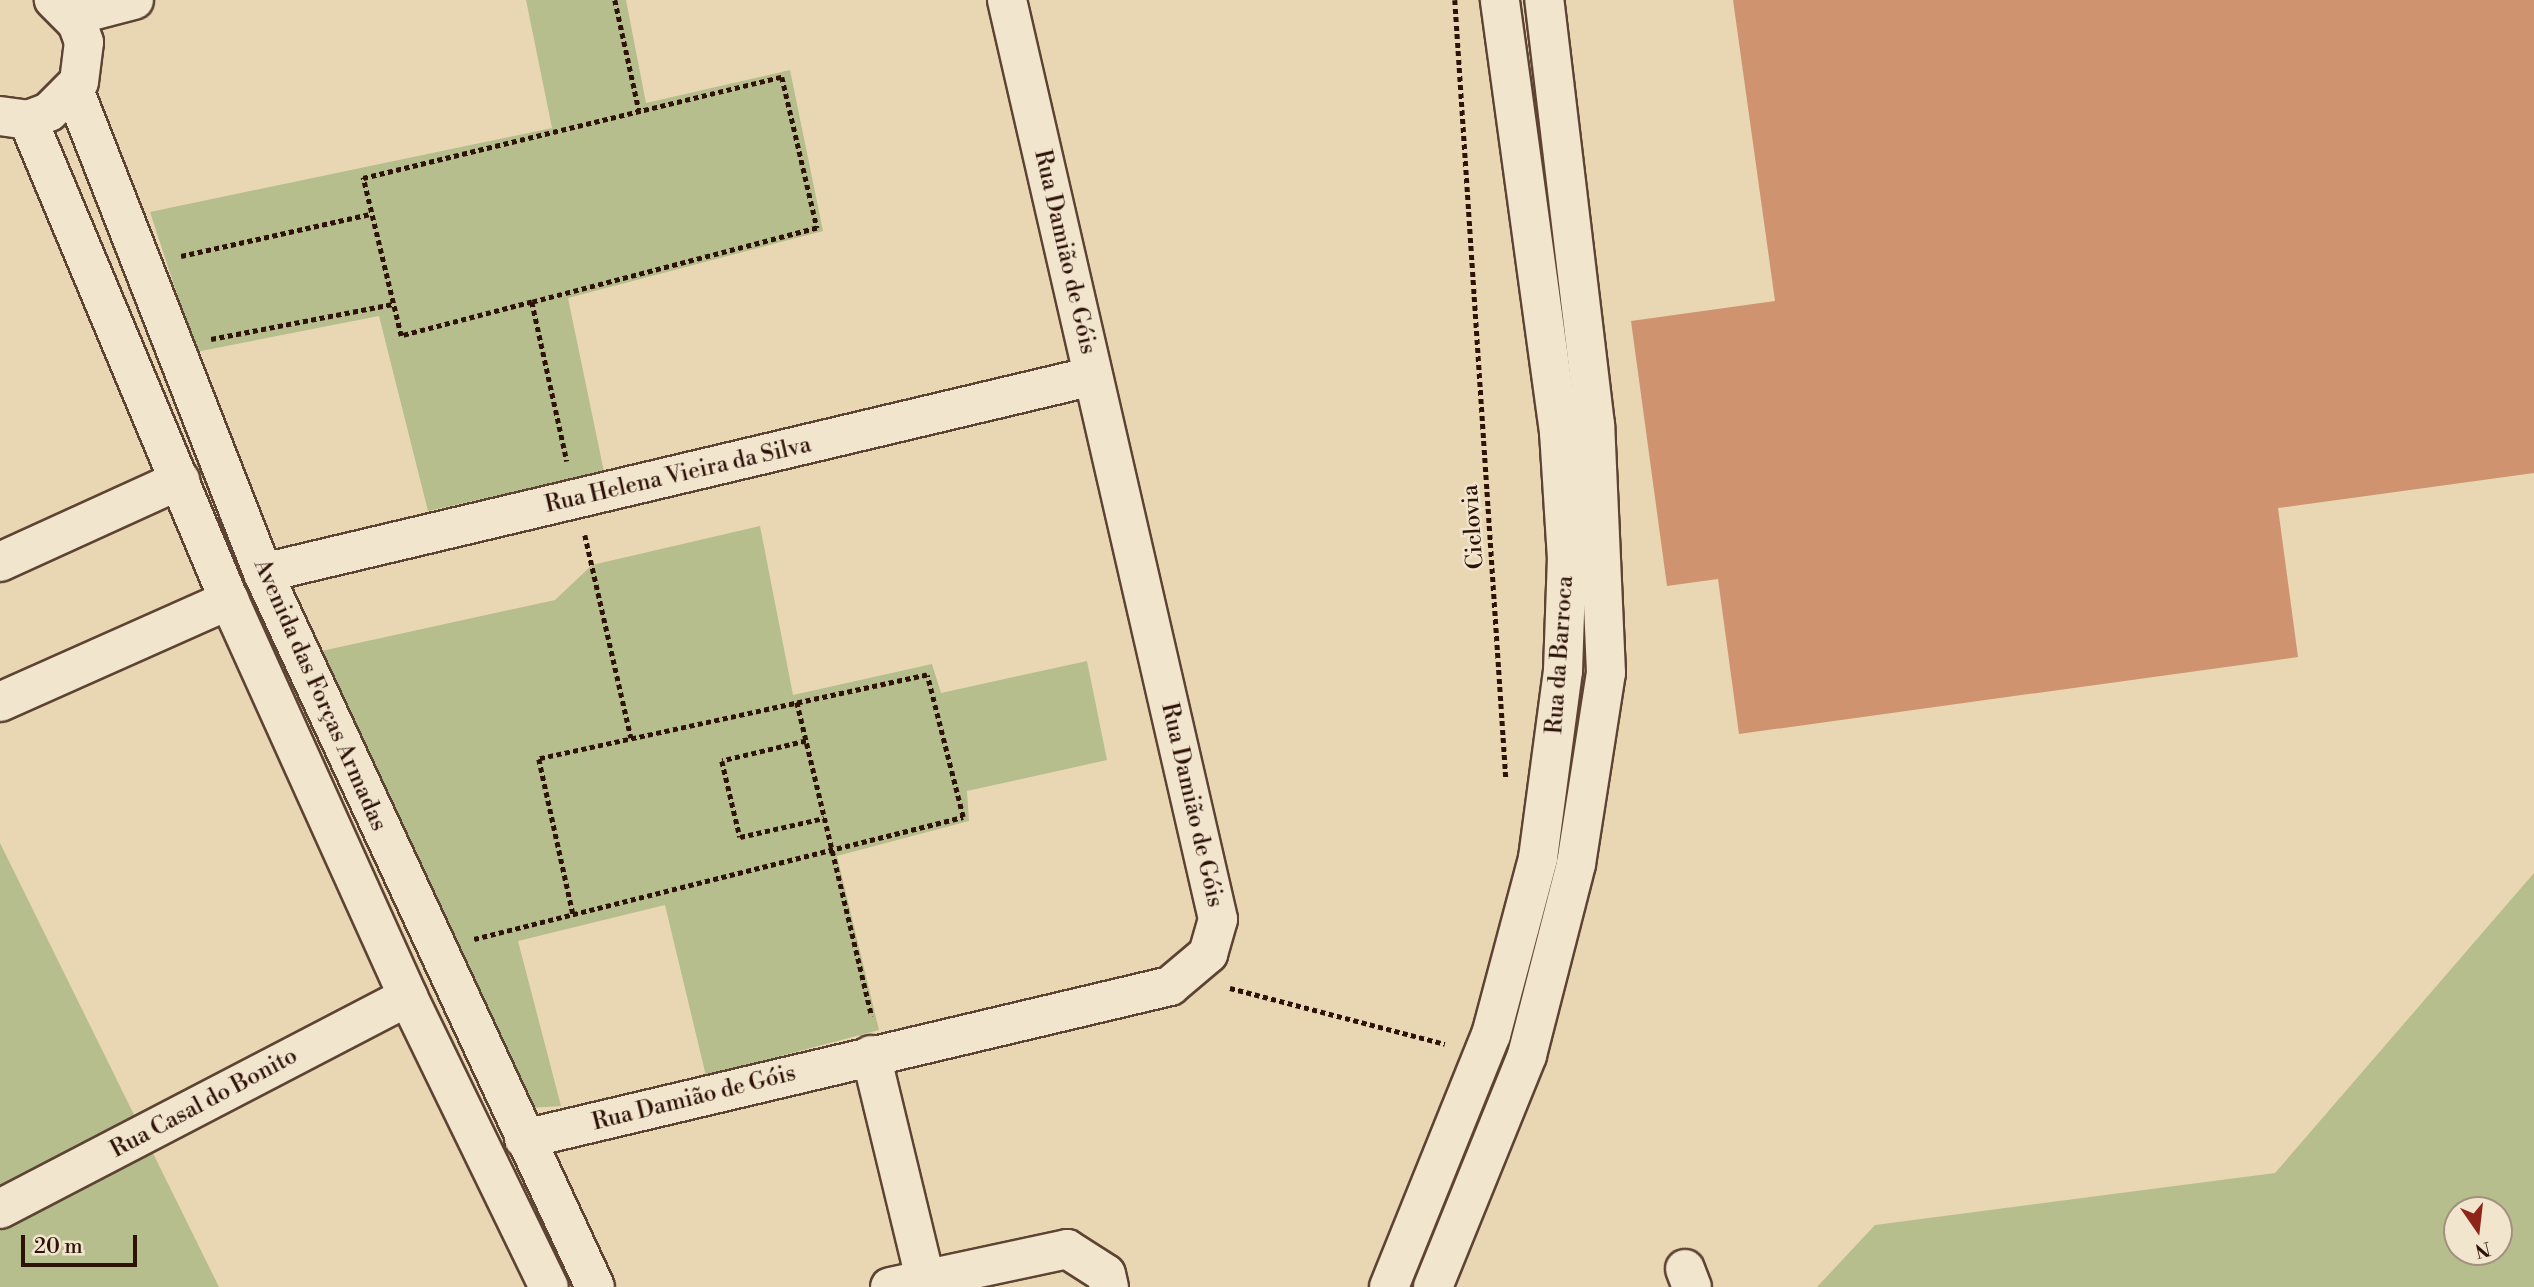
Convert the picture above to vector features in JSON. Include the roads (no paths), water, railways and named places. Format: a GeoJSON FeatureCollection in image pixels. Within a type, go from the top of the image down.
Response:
{"type":"FeatureCollection","features":[{"type":"Feature","properties":{"kind":"street"},"geometry":{"type":"LineString","coordinates":[[74,90],[84,42],[63,8],[134,0]]}},
{"type":"Feature","properties":{"kind":"street","name":"Rua Damião de Góis"},"geometry":{"type":"LineString","coordinates":[[524,1139],[873,1043],[1170,986],[1208,954],[1219,919],[1007,0]]}},
{"type":"Feature","properties":{"kind":"street","name":"Rua da Barroca"},"geometry":{"type":"LineString","coordinates":[[1389,1287],[1483,1054],[1538,858],[1563,671],[1567,559],[1559,432],[1500,0]]}},
{"type":"Feature","properties":{"kind":"street","name":"Rua da Barroca"},"geometry":{"type":"LineString","coordinates":[[1433,1287],[1527,1055],[1576,864],[1606,673],[1595,425],[1544,0]]}},
{"type":"Feature","properties":{"kind":"street","name":"Avenida das Forças Armadas"},"geometry":{"type":"LineString","coordinates":[[550,1287],[408,996],[229,600],[180,480],[14,118],[49,112],[74,90],[263,573],[524,1139],[596,1287]]}},
{"type":"Feature","properties":{"kind":"street","name":"Rua Helena Vieira da Silva"},"geometry":{"type":"LineString","coordinates":[[263,573],[1093,376]]}},
{"type":"Feature","properties":{"kind":"street"},"geometry":{"type":"LineString","coordinates":[[0,562],[180,480]]}},
{"type":"Feature","properties":{"kind":"street"},"geometry":{"type":"LineString","coordinates":[[0,702],[229,600]]}},
{"type":"Feature","properties":{"kind":"street","name":"Rua Casal do Bonito"},"geometry":{"type":"LineString","coordinates":[[0,1209],[408,996]]}},
{"type":"Feature","properties":{"kind":"street"},"geometry":{"type":"LineString","coordinates":[[873,1043],[908,1283],[1067,1249],[1107,1274],[1109,1287]]}}]}
